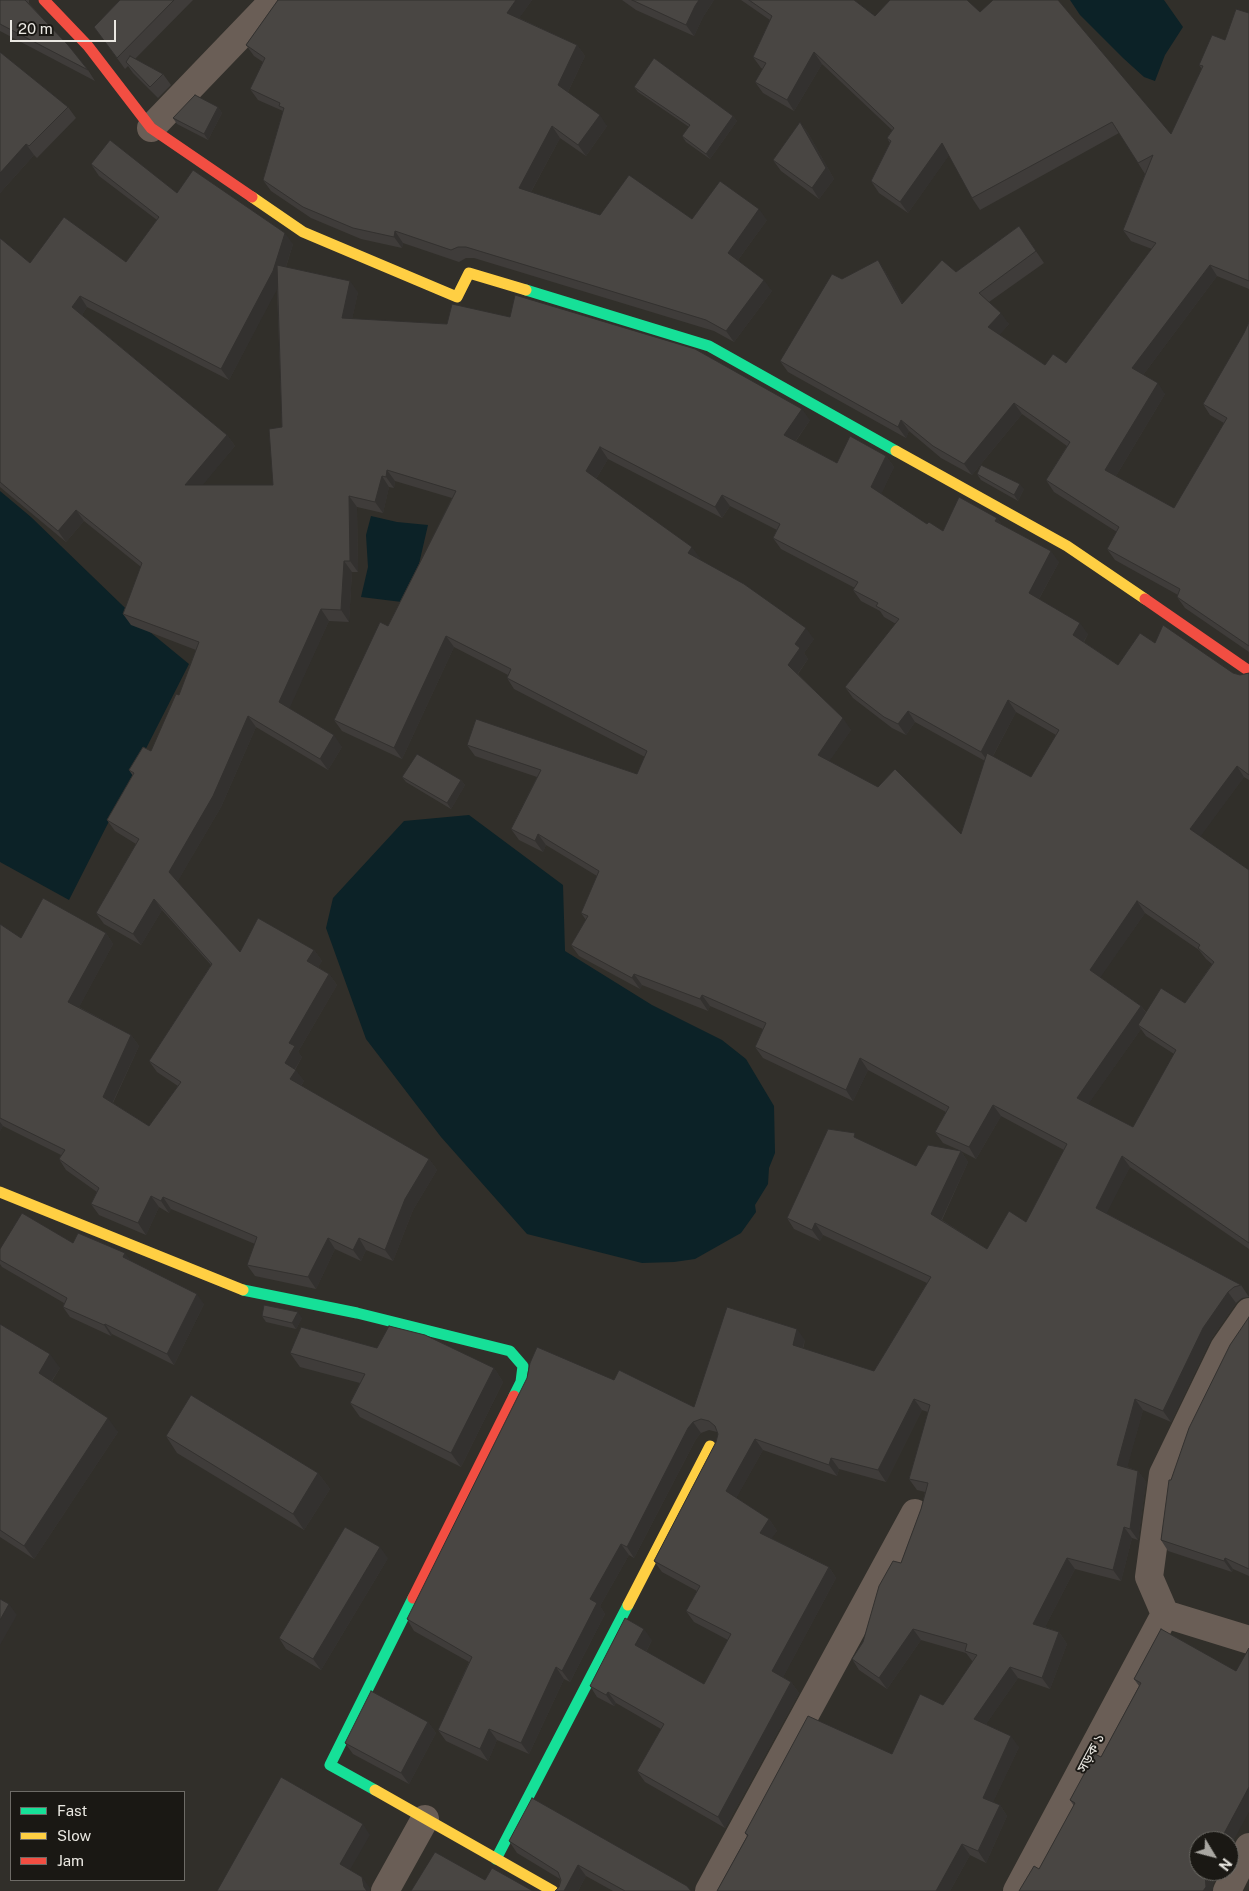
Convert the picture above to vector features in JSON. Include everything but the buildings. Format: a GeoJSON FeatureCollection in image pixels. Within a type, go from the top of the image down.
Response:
{"type":"FeatureCollection","features":[{"type":"Feature","properties":{"kind":"street"},"geometry":{"type":"LineString","coordinates":[[44,0],[88,46],[151,128],[303,232],[457,297],[469,273],[709,346],[1067,546],[1249,671]]}},
{"type":"Feature","properties":{"kind":"street"},"geometry":{"type":"LineString","coordinates":[[151,128],[274,0]]}},
{"type":"Feature","properties":{"kind":"street"},"geometry":{"type":"LineString","coordinates":[[0,1192],[236,1288],[357,1314],[510,1351],[523,1366],[521,1382],[330,1765],[553,1891]]}},
{"type":"Feature","properties":{"kind":"street"},"geometry":{"type":"LineString","coordinates":[[1249,1312],[1224,1348],[1163,1474],[1149,1576],[1165,1614],[1249,1640]]}},
{"type":"Feature","properties":{"kind":"street"},"geometry":{"type":"LineString","coordinates":[[496,1859],[710,1446]]}},
{"type":"Feature","properties":{"kind":"street"},"geometry":{"type":"LineString","coordinates":[[709,1891],[915,1513]]}},
{"type":"Feature","properties":{"kind":"street","name":"সড়ক ১"},"geometry":{"type":"LineString","coordinates":[[1017,1891],[1165,1614]]}},
{"type":"Feature","properties":{"kind":"street"},"geometry":{"type":"LineString","coordinates":[[385,1891],[424,1819]]}},
{"type":"Feature","properties":{"kind":"street"},"geometry":{"type":"LineString","coordinates":[[1227,1891],[1249,1847]]}},
{"type":"Feature","properties":{"kind":"water"},"geometry":{"type":"Polygon","coordinates":[[[1070,0],[1164,0],[1183,27],[1165,55],[1155,81],[1144,77],[1123,58],[1080,15],[1070,0]]]}},
{"type":"Feature","properties":{"kind":"water"},"geometry":{"type":"Polygon","coordinates":[[[0,491],[31,517],[150,632],[189,664],[69,900],[0,862],[0,491]]]}},
{"type":"Feature","properties":{"kind":"water"},"geometry":{"type":"Polygon","coordinates":[[[371,516],[397,522],[428,525],[410,603],[361,597],[368,567],[366,535],[371,516]]]}},
{"type":"Feature","properties":{"kind":"water"},"geometry":{"type":"Polygon","coordinates":[[[469,815],[563,885],[565,951],[652,1005],[722,1040],[746,1059],[774,1106],[775,1153],[769,1168],[768,1184],[755,1205],[756,1212],[741,1233],[695,1259],[642,1263],[527,1234],[441,1137],[366,1039],[326,928],[333,898],[404,821],[469,815]]]}},
{"type":"Feature","properties":{"kind":"traffic: fast"},"geometry":{"type":"LineString","coordinates":[[526,290],[709,346],[896,451]]}},
{"type":"Feature","properties":{"kind":"traffic: fast"},"geometry":{"type":"LineString","coordinates":[[243,1290],[357,1313],[510,1351],[523,1366],[521,1382],[514,1396]]}},
{"type":"Feature","properties":{"kind":"traffic: fast"},"geometry":{"type":"LineString","coordinates":[[375,1790],[330,1765],[413,1598]]}},
{"type":"Feature","properties":{"kind":"traffic: fast"},"geometry":{"type":"LineString","coordinates":[[496,1859],[628,1605]]}},
{"type":"Feature","properties":{"kind":"traffic: slow"},"geometry":{"type":"LineString","coordinates":[[252,197],[303,232],[457,297],[469,273],[526,290]]}},
{"type":"Feature","properties":{"kind":"traffic: slow"},"geometry":{"type":"LineString","coordinates":[[896,451],[1067,546],[1145,599]]}},
{"type":"Feature","properties":{"kind":"traffic: slow"},"geometry":{"type":"LineString","coordinates":[[0,1192],[243,1290]]}},
{"type":"Feature","properties":{"kind":"traffic: slow"},"geometry":{"type":"LineString","coordinates":[[628,1605],[710,1446]]}},
{"type":"Feature","properties":{"kind":"traffic: slow"},"geometry":{"type":"LineString","coordinates":[[375,1790],[553,1891]]}},
{"type":"Feature","properties":{"kind":"traffic: jam"},"geometry":{"type":"LineString","coordinates":[[44,0],[88,46],[151,128],[252,197]]}},
{"type":"Feature","properties":{"kind":"traffic: jam"},"geometry":{"type":"LineString","coordinates":[[1145,599],[1249,671]]}},
{"type":"Feature","properties":{"kind":"traffic: jam"},"geometry":{"type":"LineString","coordinates":[[413,1598],[514,1396]]}}]}
